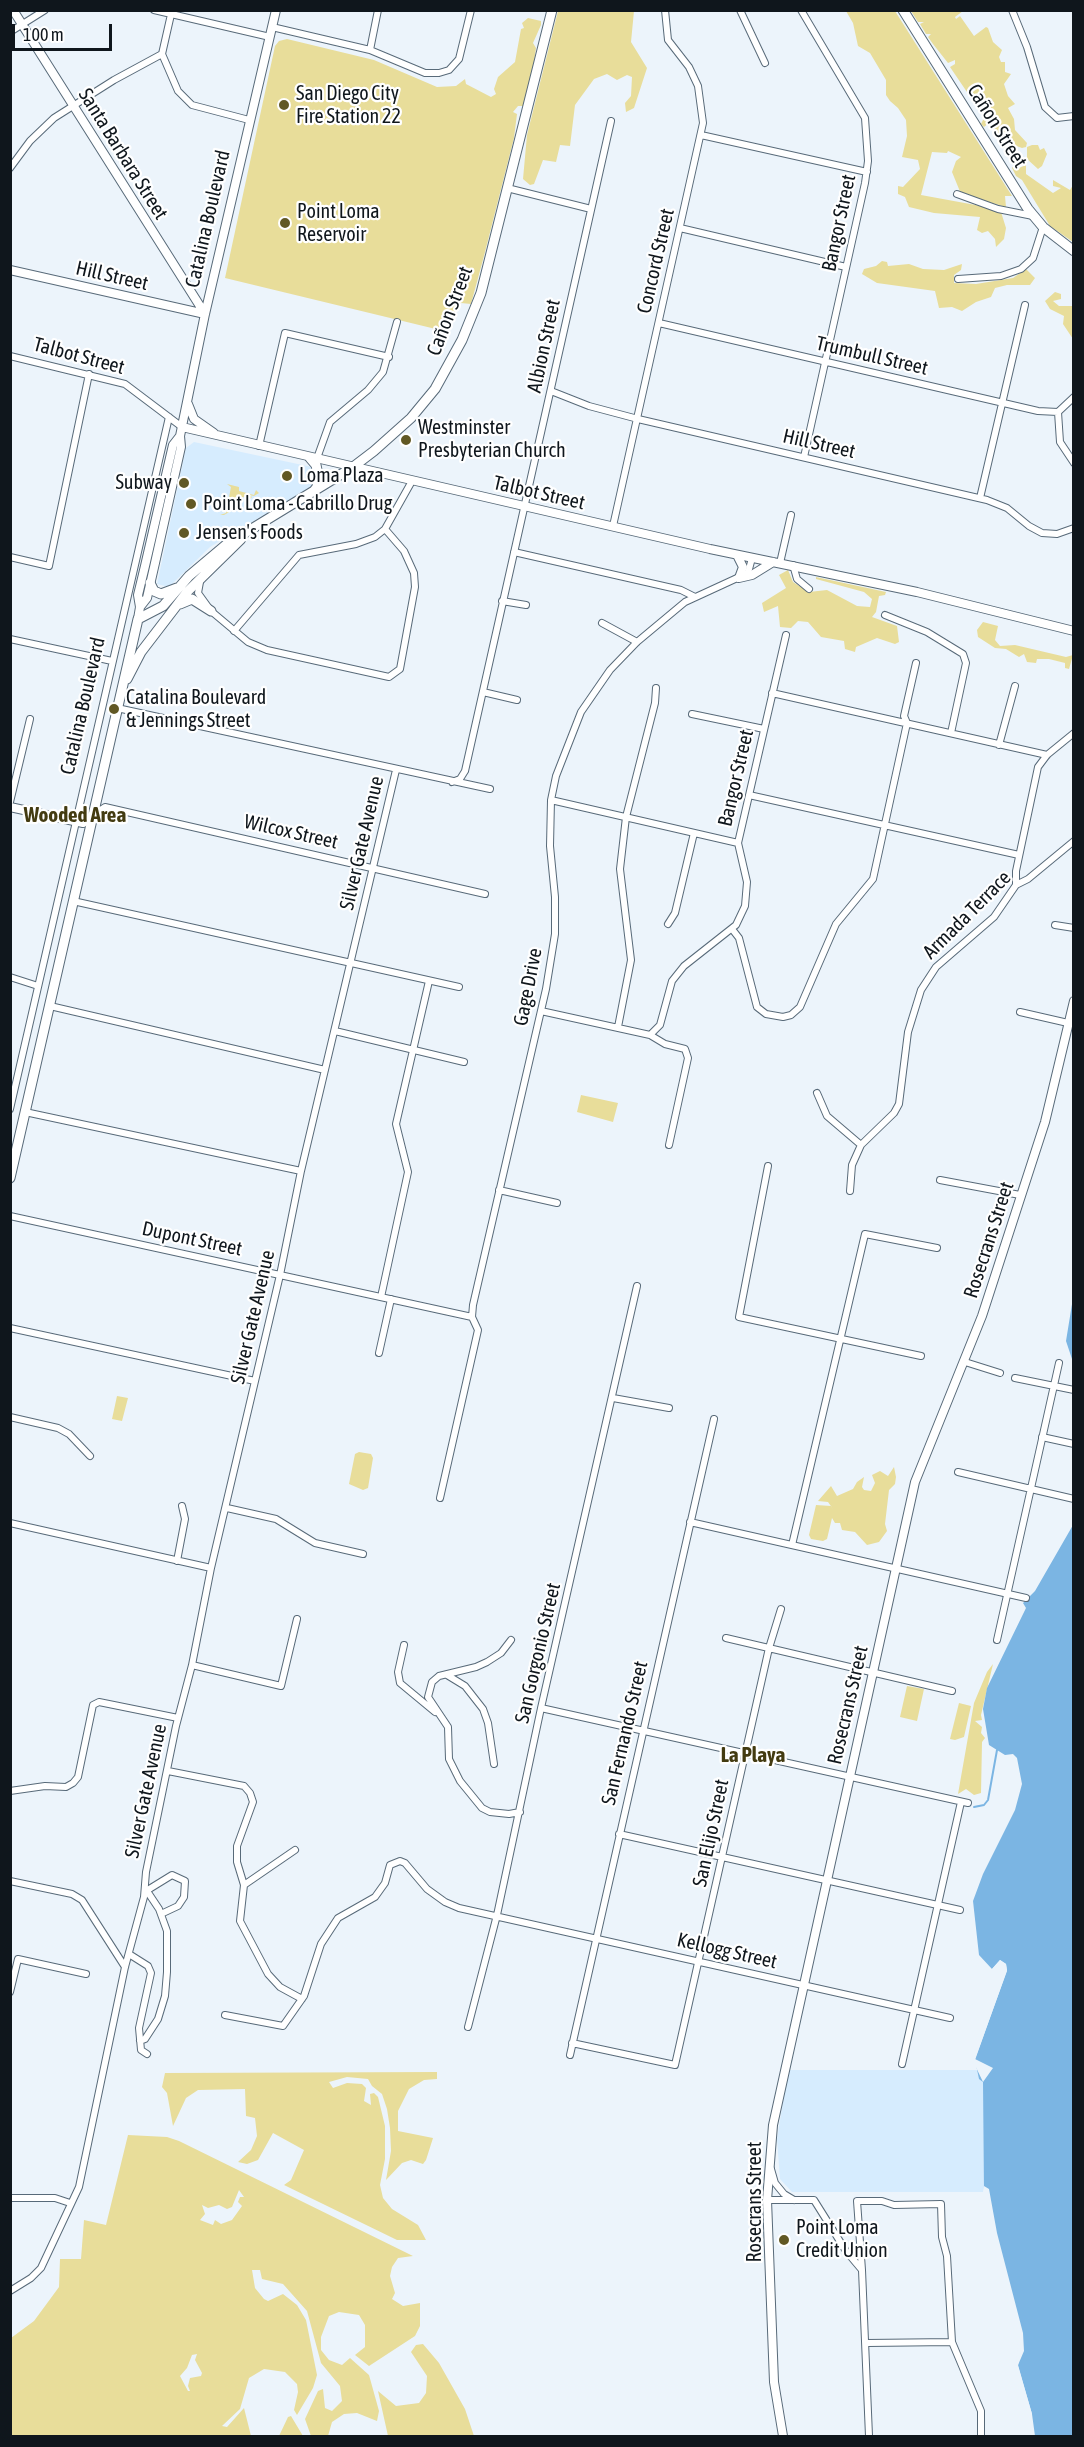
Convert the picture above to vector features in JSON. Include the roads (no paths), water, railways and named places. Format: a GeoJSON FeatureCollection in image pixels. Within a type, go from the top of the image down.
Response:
{"type":"FeatureCollection","features":[{"type":"Feature","properties":{"kind":"main road","name":"Cañon Street"},"geometry":{"type":"LineString","coordinates":[[138,619],[158,610],[212,555],[353,467],[411,418],[435,389],[455,355],[480,293],[552,10]]}},
{"type":"Feature","properties":{"kind":"main road","name":"Cañon Street"},"geometry":{"type":"LineString","coordinates":[[903,10],[1033,216],[1043,227],[1074,251]]}},
{"type":"Feature","properties":{"kind":"main road"},"geometry":{"type":"LineString","coordinates":[[313,492],[317,484],[314,460]]}},
{"type":"Feature","properties":{"kind":"main road","name":"Cañon Street"},"geometry":{"type":"LineString","coordinates":[[122,689],[141,652],[174,609],[245,535]]}},
{"type":"Feature","properties":{"kind":"main road"},"geometry":{"type":"LineString","coordinates":[[150,583],[154,591],[161,594],[179,587]]}},
{"type":"Feature","properties":{"kind":"main road"},"geometry":{"type":"LineString","coordinates":[[174,609],[185,600],[192,598],[211,611]]}},
{"type":"Feature","properties":{"kind":"main road","name":"Catalina Boulevard"},"geometry":{"type":"LineString","coordinates":[[10,1178],[138,619]]}},
{"type":"Feature","properties":{"kind":"street","name":"Santa Barbara Street"},"geometry":{"type":"LineString","coordinates":[[13,10],[206,314]]}},
{"type":"Feature","properties":{"kind":"street"},"geometry":{"type":"LineString","coordinates":[[10,32],[45,10]]}},
{"type":"Feature","properties":{"kind":"street"},"geometry":{"type":"LineString","coordinates":[[154,10],[270,37]]}},
{"type":"Feature","properties":{"kind":"street","name":"Catalina Boulevard"},"geometry":{"type":"LineString","coordinates":[[140,607],[147,598],[181,447],[181,431],[206,314],[276,10]]}},
{"type":"Feature","properties":{"kind":"street"},"geometry":{"type":"LineString","coordinates":[[370,50],[378,10]]}},
{"type":"Feature","properties":{"kind":"street"},"geometry":{"type":"LineString","coordinates":[[272,27],[370,50],[425,73],[446,72],[458,62],[471,10]]}},
{"type":"Feature","properties":{"kind":"street","name":"Concord Street"},"geometry":{"type":"LineString","coordinates":[[613,526],[701,135],[703,116],[700,93],[689,67],[668,40],[665,10]]}},
{"type":"Feature","properties":{"kind":"street"},"geometry":{"type":"LineString","coordinates":[[740,10],[765,63]]}},
{"type":"Feature","properties":{"kind":"street","name":"Bangor Street"},"geometry":{"type":"LineString","coordinates":[[801,10],[865,118],[867,172],[804,457]]}},
{"type":"Feature","properties":{"kind":"street"},"geometry":{"type":"LineString","coordinates":[[1011,10],[1027,46],[1045,107],[1057,118],[1074,116]]}},
{"type":"Feature","properties":{"kind":"street"},"geometry":{"type":"LineString","coordinates":[[171,13],[162,54],[178,91],[192,105],[249,120]]}},
{"type":"Feature","properties":{"kind":"street"},"geometry":{"type":"LineString","coordinates":[[10,168],[40,130],[73,106],[162,54]]}},
{"type":"Feature","properties":{"kind":"street","name":"Albion Street"},"geometry":{"type":"LineString","coordinates":[[452,782],[460,779],[465,771],[611,122]]}},
{"type":"Feature","properties":{"kind":"street"},"geometry":{"type":"LineString","coordinates":[[701,135],[867,172]]}},
{"type":"Feature","properties":{"kind":"street"},"geometry":{"type":"LineString","coordinates":[[507,188],[591,208]]}},
{"type":"Feature","properties":{"kind":"street"},"geometry":{"type":"LineString","coordinates":[[957,194],[998,209],[1033,216]]}},
{"type":"Feature","properties":{"kind":"street"},"geometry":{"type":"LineString","coordinates":[[958,279],[1005,275],[1017,271],[1031,261],[1043,227]]}},
{"type":"Feature","properties":{"kind":"street"},"geometry":{"type":"LineString","coordinates":[[680,228],[846,267]]}},
{"type":"Feature","properties":{"kind":"street","name":"Hill Street"},"geometry":{"type":"LineString","coordinates":[[10,270],[206,314]]}},
{"type":"Feature","properties":{"kind":"street"},"geometry":{"type":"LineString","coordinates":[[980,498],[1025,305]]}},
{"type":"Feature","properties":{"kind":"street"},"geometry":{"type":"LineString","coordinates":[[314,460],[330,422],[374,384],[383,372],[398,322]]}},
{"type":"Feature","properties":{"kind":"street","name":"Trumbull Street"},"geometry":{"type":"LineString","coordinates":[[659,323],[1038,411],[1058,412]]}},
{"type":"Feature","properties":{"kind":"street"},"geometry":{"type":"LineString","coordinates":[[259,446],[285,333],[388,357]]}},
{"type":"Feature","properties":{"kind":"street","name":"Talbot Street"},"geometry":{"type":"LineString","coordinates":[[10,356],[125,384],[169,417],[181,431],[259,446],[737,555],[917,592],[1074,631]]}},
{"type":"Feature","properties":{"kind":"street"},"geometry":{"type":"LineString","coordinates":[[10,557],[49,566],[89,374]]}},
{"type":"Feature","properties":{"kind":"street","name":"Hill Street"},"geometry":{"type":"LineString","coordinates":[[551,391],[589,406],[638,419],[980,498],[1007,508],[1038,531],[1057,534],[1074,528]]}},
{"type":"Feature","properties":{"kind":"street"},"geometry":{"type":"LineString","coordinates":[[1074,397],[1058,412],[1060,442],[1074,463]]}},
{"type":"Feature","properties":{"kind":"street"},"geometry":{"type":"LineString","coordinates":[[187,401],[189,413],[223,438]]}},
{"type":"Feature","properties":{"kind":"street","name":"Catalina Boulevard"},"geometry":{"type":"LineString","coordinates":[[10,1109],[169,417]]}},
{"type":"Feature","properties":{"kind":"street","name":"Catalina Boulevard"},"geometry":{"type":"LineString","coordinates":[[138,619],[140,607],[138,595],[142,575],[173,445],[181,431]]}},
{"type":"Feature","properties":{"kind":"street"},"geometry":{"type":"LineString","coordinates":[[234,631],[298,555],[356,544],[375,537],[385,529],[412,481]]}},
{"type":"Feature","properties":{"kind":"street"},"geometry":{"type":"LineString","coordinates":[[739,578],[752,575],[777,562],[791,515]]}},
{"type":"Feature","properties":{"kind":"street"},"geometry":{"type":"LineString","coordinates":[[205,575],[198,593],[211,611],[248,642],[267,650],[383,677],[396,674],[400,669],[415,587],[411,562],[385,529]]}},
{"type":"Feature","properties":{"kind":"street"},"geometry":{"type":"LineString","coordinates":[[514,552],[675,589],[695,597]]}},
{"type":"Feature","properties":{"kind":"street"},"geometry":{"type":"LineString","coordinates":[[737,555],[743,567],[739,578]]}},
{"type":"Feature","properties":{"kind":"street"},"geometry":{"type":"LineString","coordinates":[[739,578],[748,573],[752,558]]}},
{"type":"Feature","properties":{"kind":"street"},"geometry":{"type":"LineString","coordinates":[[794,566],[797,579],[808,589]]}},
{"type":"Feature","properties":{"kind":"street","name":"Gage Drive"},"geometry":{"type":"LineString","coordinates":[[440,1498],[478,1330],[472,1317],[541,1011],[555,934],[550,846],[551,800],[556,776],[581,712],[600,682],[637,642],[695,597],[739,578]]}},
{"type":"Feature","properties":{"kind":"street"},"geometry":{"type":"LineString","coordinates":[[502,601],[526,605]]}},
{"type":"Feature","properties":{"kind":"street"},"geometry":{"type":"LineString","coordinates":[[885,615],[927,632],[963,654],[966,663],[951,734]]}},
{"type":"Feature","properties":{"kind":"street"},"geometry":{"type":"LineString","coordinates":[[602,623],[637,642]]}},
{"type":"Feature","properties":{"kind":"street","name":"Bangor Street"},"geometry":{"type":"LineString","coordinates":[[650,1035],[660,1025],[672,981],[684,966],[732,929],[745,906],[748,891],[738,843],[786,635]]}},
{"type":"Feature","properties":{"kind":"street"},"geometry":{"type":"LineString","coordinates":[[10,639],[112,661]]}},
{"type":"Feature","properties":{"kind":"street"},"geometry":{"type":"LineString","coordinates":[[732,929],[739,938],[758,1007],[766,1014],[783,1017],[791,1015],[800,1006],[836,924],[873,879],[907,723],[904,716],[916,663]]}},
{"type":"Feature","properties":{"kind":"street"},"geometry":{"type":"LineString","coordinates":[[999,745],[1015,686]]}},
{"type":"Feature","properties":{"kind":"street"},"geometry":{"type":"LineString","coordinates":[[618,1027],[631,960],[620,869],[626,817],[655,703],[656,688]]}},
{"type":"Feature","properties":{"kind":"street"},"geometry":{"type":"LineString","coordinates":[[483,692],[517,700]]}},
{"type":"Feature","properties":{"kind":"street"},"geometry":{"type":"LineString","coordinates":[[772,693],[1047,755]]}},
{"type":"Feature","properties":{"kind":"street"},"geometry":{"type":"LineString","coordinates":[[117,708],[490,789]]}},
{"type":"Feature","properties":{"kind":"street"},"geometry":{"type":"LineString","coordinates":[[692,714],[764,729]]}},
{"type":"Feature","properties":{"kind":"street"},"geometry":{"type":"LineString","coordinates":[[30,719],[10,804],[83,823],[92,816]]}},
{"type":"Feature","properties":{"kind":"street"},"geometry":{"type":"LineString","coordinates":[[1016,885],[1019,855],[1038,767],[1047,755],[1074,733]]}},
{"type":"Feature","properties":{"kind":"street","name":"Silver Gate Avenue"},"geometry":{"type":"LineString","coordinates":[[70,2204],[79,2187],[125,1967],[145,1889],[146,1872],[211,1568],[227,1508],[301,1171],[396,770]]}},
{"type":"Feature","properties":{"kind":"street"},"geometry":{"type":"LineString","coordinates":[[749,795],[1019,855]]}},
{"type":"Feature","properties":{"kind":"street"},"geometry":{"type":"LineString","coordinates":[[551,800],[738,843]]}},
{"type":"Feature","properties":{"kind":"street","name":"Wilcox Street"},"geometry":{"type":"LineString","coordinates":[[92,816],[105,807],[485,894]]}},
{"type":"Feature","properties":{"kind":"street"},"geometry":{"type":"LineString","coordinates":[[669,924],[675,913],[694,833]]}},
{"type":"Feature","properties":{"kind":"street","name":"Armada Terrace"},"geometry":{"type":"LineString","coordinates":[[850,1191],[852,1165],[861,1145],[894,1113],[898,1104],[908,1032],[921,990],[936,967],[994,917],[1016,885],[1028,879],[1074,841]]}},
{"type":"Feature","properties":{"kind":"street"},"geometry":{"type":"LineString","coordinates":[[73,901],[459,987]]}},
{"type":"Feature","properties":{"kind":"street"},"geometry":{"type":"LineString","coordinates":[[1055,926],[1074,928]]}},
{"type":"Feature","properties":{"kind":"street"},"geometry":{"type":"LineString","coordinates":[[10,978],[38,986]]}},
{"type":"Feature","properties":{"kind":"street"},"geometry":{"type":"LineString","coordinates":[[381,1297],[408,1172],[396,1124],[429,981]]}},
{"type":"Feature","properties":{"kind":"street","name":"Rosecrans Street"},"geometry":{"type":"LineString","coordinates":[[783,2436],[774,2382],[767,2200],[773,2125],[802,1985],[919,1468],[965,1362],[1045,1122],[1074,1001]]}},
{"type":"Feature","properties":{"kind":"street"},"geometry":{"type":"LineString","coordinates":[[50,1006],[325,1070]]}},
{"type":"Feature","properties":{"kind":"street"},"geometry":{"type":"LineString","coordinates":[[541,1011],[650,1035],[664,1044],[687,1052],[669,1145]]}},
{"type":"Feature","properties":{"kind":"street"},"geometry":{"type":"LineString","coordinates":[[1020,1012],[1068,1023]]}},
{"type":"Feature","properties":{"kind":"street"},"geometry":{"type":"LineString","coordinates":[[335,1031],[464,1062]]}},
{"type":"Feature","properties":{"kind":"street"},"geometry":{"type":"LineString","coordinates":[[817,1092],[827,1116],[861,1145]]}},
{"type":"Feature","properties":{"kind":"street"},"geometry":{"type":"LineString","coordinates":[[26,1112],[301,1171]]}},
{"type":"Feature","properties":{"kind":"street"},"geometry":{"type":"LineString","coordinates":[[768,1166],[739,1317],[921,1356]]}},
{"type":"Feature","properties":{"kind":"street"},"geometry":{"type":"LineString","coordinates":[[940,1180],[1020,1195]]}},
{"type":"Feature","properties":{"kind":"street"},"geometry":{"type":"LineString","coordinates":[[499,1190],[557,1203]]}},
{"type":"Feature","properties":{"kind":"street","name":"Dupont Street"},"geometry":{"type":"LineString","coordinates":[[10,1216],[472,1317]]}},
{"type":"Feature","properties":{"kind":"street"},"geometry":{"type":"LineString","coordinates":[[792,1545],[838,1337],[865,1234],[937,1248]]}},
{"type":"Feature","properties":{"kind":"street","name":"San Gorgonio Street"},"geometry":{"type":"LineString","coordinates":[[468,2027],[497,1915],[541,1708],[638,1286]]}},
{"type":"Feature","properties":{"kind":"street"},"geometry":{"type":"LineString","coordinates":[[379,1353],[391,1299]]}},
{"type":"Feature","properties":{"kind":"street"},"geometry":{"type":"LineString","coordinates":[[10,1328],[255,1381]]}},
{"type":"Feature","properties":{"kind":"street"},"geometry":{"type":"LineString","coordinates":[[965,1362],[1000,1373]]}},
{"type":"Feature","properties":{"kind":"street"},"geometry":{"type":"LineString","coordinates":[[997,1640],[1059,1363]]}},
{"type":"Feature","properties":{"kind":"street"},"geometry":{"type":"LineString","coordinates":[[1015,1378],[1074,1390]]}},
{"type":"Feature","properties":{"kind":"street"},"geometry":{"type":"LineString","coordinates":[[613,1398],[669,1408]]}},
{"type":"Feature","properties":{"kind":"street"},"geometry":{"type":"LineString","coordinates":[[10,1417],[58,1428],[69,1434],[90,1456]]}},
{"type":"Feature","properties":{"kind":"street","name":"San Fernando Street"},"geometry":{"type":"LineString","coordinates":[[570,2055],[714,1419]]}},
{"type":"Feature","properties":{"kind":"street"},"geometry":{"type":"LineString","coordinates":[[1042,1437],[1074,1444]]}},
{"type":"Feature","properties":{"kind":"street"},"geometry":{"type":"LineString","coordinates":[[958,1472],[1074,1499]]}},
{"type":"Feature","properties":{"kind":"street"},"geometry":{"type":"LineString","coordinates":[[177,1561],[185,1519],[182,1506]]}},
{"type":"Feature","properties":{"kind":"street"},"geometry":{"type":"LineString","coordinates":[[227,1508],[276,1519],[315,1543],[363,1554]]}},
{"type":"Feature","properties":{"kind":"street"},"geometry":{"type":"LineString","coordinates":[[10,1522],[211,1568]]}},
{"type":"Feature","properties":{"kind":"street"},"geometry":{"type":"LineString","coordinates":[[690,1522],[1026,1598]]}},
{"type":"Feature","properties":{"kind":"street","name":"San Elijo Street"},"geometry":{"type":"LineString","coordinates":[[572,2043],[675,2065],[780,1609]]}},
{"type":"Feature","properties":{"kind":"street"},"geometry":{"type":"LineString","coordinates":[[192,1665],[281,1686],[297,1618]]}},
{"type":"Feature","properties":{"kind":"street"},"geometry":{"type":"LineString","coordinates":[[726,1638],[952,1691]]}},
{"type":"Feature","properties":{"kind":"street"},"geometry":{"type":"LineString","coordinates":[[511,1640],[501,1653],[487,1662],[432,1682],[428,1690],[428,1697],[448,1727],[451,1768],[460,1781],[482,1808],[489,1812],[509,1814],[520,1812]]}},
{"type":"Feature","properties":{"kind":"street"},"geometry":{"type":"LineString","coordinates":[[404,1645],[398,1672],[400,1683],[442,1718]]}},
{"type":"Feature","properties":{"kind":"street"},"geometry":{"type":"LineString","coordinates":[[447,1675],[465,1686],[483,1709],[494,1764]]}},
{"type":"Feature","properties":{"kind":"street"},"geometry":{"type":"LineString","coordinates":[[10,1791],[45,1786],[66,1787],[73,1783],[78,1777],[93,1705],[99,1702],[178,1718]]}},
{"type":"Feature","properties":{"kind":"street"},"geometry":{"type":"LineString","coordinates":[[541,1708],[964,1802],[902,2064]]}},
{"type":"Feature","properties":{"kind":"street"},"geometry":{"type":"LineString","coordinates":[[168,1771],[244,1786],[250,1793],[253,1802],[237,1846],[237,1862],[244,1885],[240,1921],[268,1974],[280,1987],[302,1999],[283,2026],[225,2015]]}},
{"type":"Feature","properties":{"kind":"street"},"geometry":{"type":"LineString","coordinates":[[619,1834],[960,1910]]}},
{"type":"Feature","properties":{"kind":"street"},"geometry":{"type":"LineString","coordinates":[[244,1885],[294,1850]]}},
{"type":"Feature","properties":{"kind":"street","name":"Kellogg Street"},"geometry":{"type":"LineString","coordinates":[[302,1999],[321,1944],[338,1918],[375,1897],[385,1883],[390,1865],[396,1862],[405,1863],[427,1889],[445,1902],[950,2018]]}},
{"type":"Feature","properties":{"kind":"street"},"geometry":{"type":"LineString","coordinates":[[140,2041],[145,2038],[158,2019],[165,1996],[167,1931],[161,1914],[145,1889],[172,1875],[185,1881],[184,1897],[178,1906],[161,1914]]}},
{"type":"Feature","properties":{"kind":"street"},"geometry":{"type":"LineString","coordinates":[[10,1881],[72,1893],[82,1900],[125,1967]]}},
{"type":"Feature","properties":{"kind":"street"},"geometry":{"type":"LineString","coordinates":[[129,1954],[148,1966],[151,1973],[139,2028],[141,2050],[147,2054]]}},
{"type":"Feature","properties":{"kind":"street"},"geometry":{"type":"LineString","coordinates":[[10,1992],[18,1959],[86,1974]]}},
{"type":"Feature","properties":{"kind":"street"},"geometry":{"type":"LineString","coordinates":[[769,2163],[775,2183],[783,2194],[794,2201]]}},
{"type":"Feature","properties":{"kind":"street"},"geometry":{"type":"LineString","coordinates":[[10,2198],[55,2198],[70,2204],[41,2268],[32,2278],[10,2290]]}},
{"type":"Feature","properties":{"kind":"street"},"geometry":{"type":"LineString","coordinates":[[767,2200],[814,2200],[846,2251],[862,2270]]}},
{"type":"Feature","properties":{"kind":"street"},"geometry":{"type":"LineString","coordinates":[[869,2436],[867,2343],[857,2201],[882,2201],[894,2205],[941,2205],[942,2237],[947,2256],[952,2342],[981,2411],[981,2436]]}},
{"type":"Feature","properties":{"kind":"street"},"geometry":{"type":"LineString","coordinates":[[867,2343],[952,2342]]}},
{"type":"Feature","properties":{"kind":"water"},"geometry":{"type":"Polygon","coordinates":[[[1073,1298],[1073,1362],[1066,1341],[1073,1298]]]}},
{"type":"Feature","properties":{"kind":"water"},"geometry":{"type":"Polygon","coordinates":[[[1073,1525],[1073,2436],[1032,2436],[1032,2414],[1018,2366],[1020,2347],[984,2192],[983,2082],[979,2079],[975,2060],[1007,1970],[1006,1964],[1000,1960],[992,1969],[979,1955],[973,1901],[983,1874],[1015,1810],[1022,1784],[1017,1758],[1013,1754],[1005,1755],[989,1745],[983,1709],[987,1688],[1026,1608],[1023,1603],[1035,1591],[1073,1525]]]}},
{"type":"Feature","properties":{"kind":"waterway"},"geometry":{"type":"LineString","coordinates":[[974,1807],[984,1805],[988,1800],[997,1750]]}},
{"type":"Feature","properties":{"kind":"place","name":"San Diego City Fire Station 22"},"geometry":{"type":"Point","coordinates":[284,105]}},
{"type":"Feature","properties":{"kind":"place","name":"Point Loma Reservoir"},"geometry":{"type":"Point","coordinates":[285,223]}},
{"type":"Feature","properties":{"kind":"place","name":"Westminster Presbyterian Church"},"geometry":{"type":"Point","coordinates":[406,440]}},
{"type":"Feature","properties":{"kind":"place","name":"Loma Plaza"},"geometry":{"type":"Point","coordinates":[287,476]}},
{"type":"Feature","properties":{"kind":"place","name":"Subway"},"geometry":{"type":"Point","coordinates":[184,483]}},
{"type":"Feature","properties":{"kind":"place","name":"Point Loma - Cabrillo Drug"},"geometry":{"type":"Point","coordinates":[191,504]}},
{"type":"Feature","properties":{"kind":"place","name":"Jensen's Foods"},"geometry":{"type":"Point","coordinates":[184,533]}},
{"type":"Feature","properties":{"kind":"place","name":"Catalina Boulevard & Jennings Street"},"geometry":{"type":"Point","coordinates":[114,709]}},
{"type":"Feature","properties":{"kind":"place","name":"Point Loma Credit Union"},"geometry":{"type":"Point","coordinates":[784,2240]}},
{"type":"Feature","properties":{"kind":"district","name":"Wooded Area"},"geometry":{"type":"Point","coordinates":[75,815]}},
{"type":"Feature","properties":{"kind":"district","name":"La Playa"},"geometry":{"type":"Point","coordinates":[753,1755]}}]}
